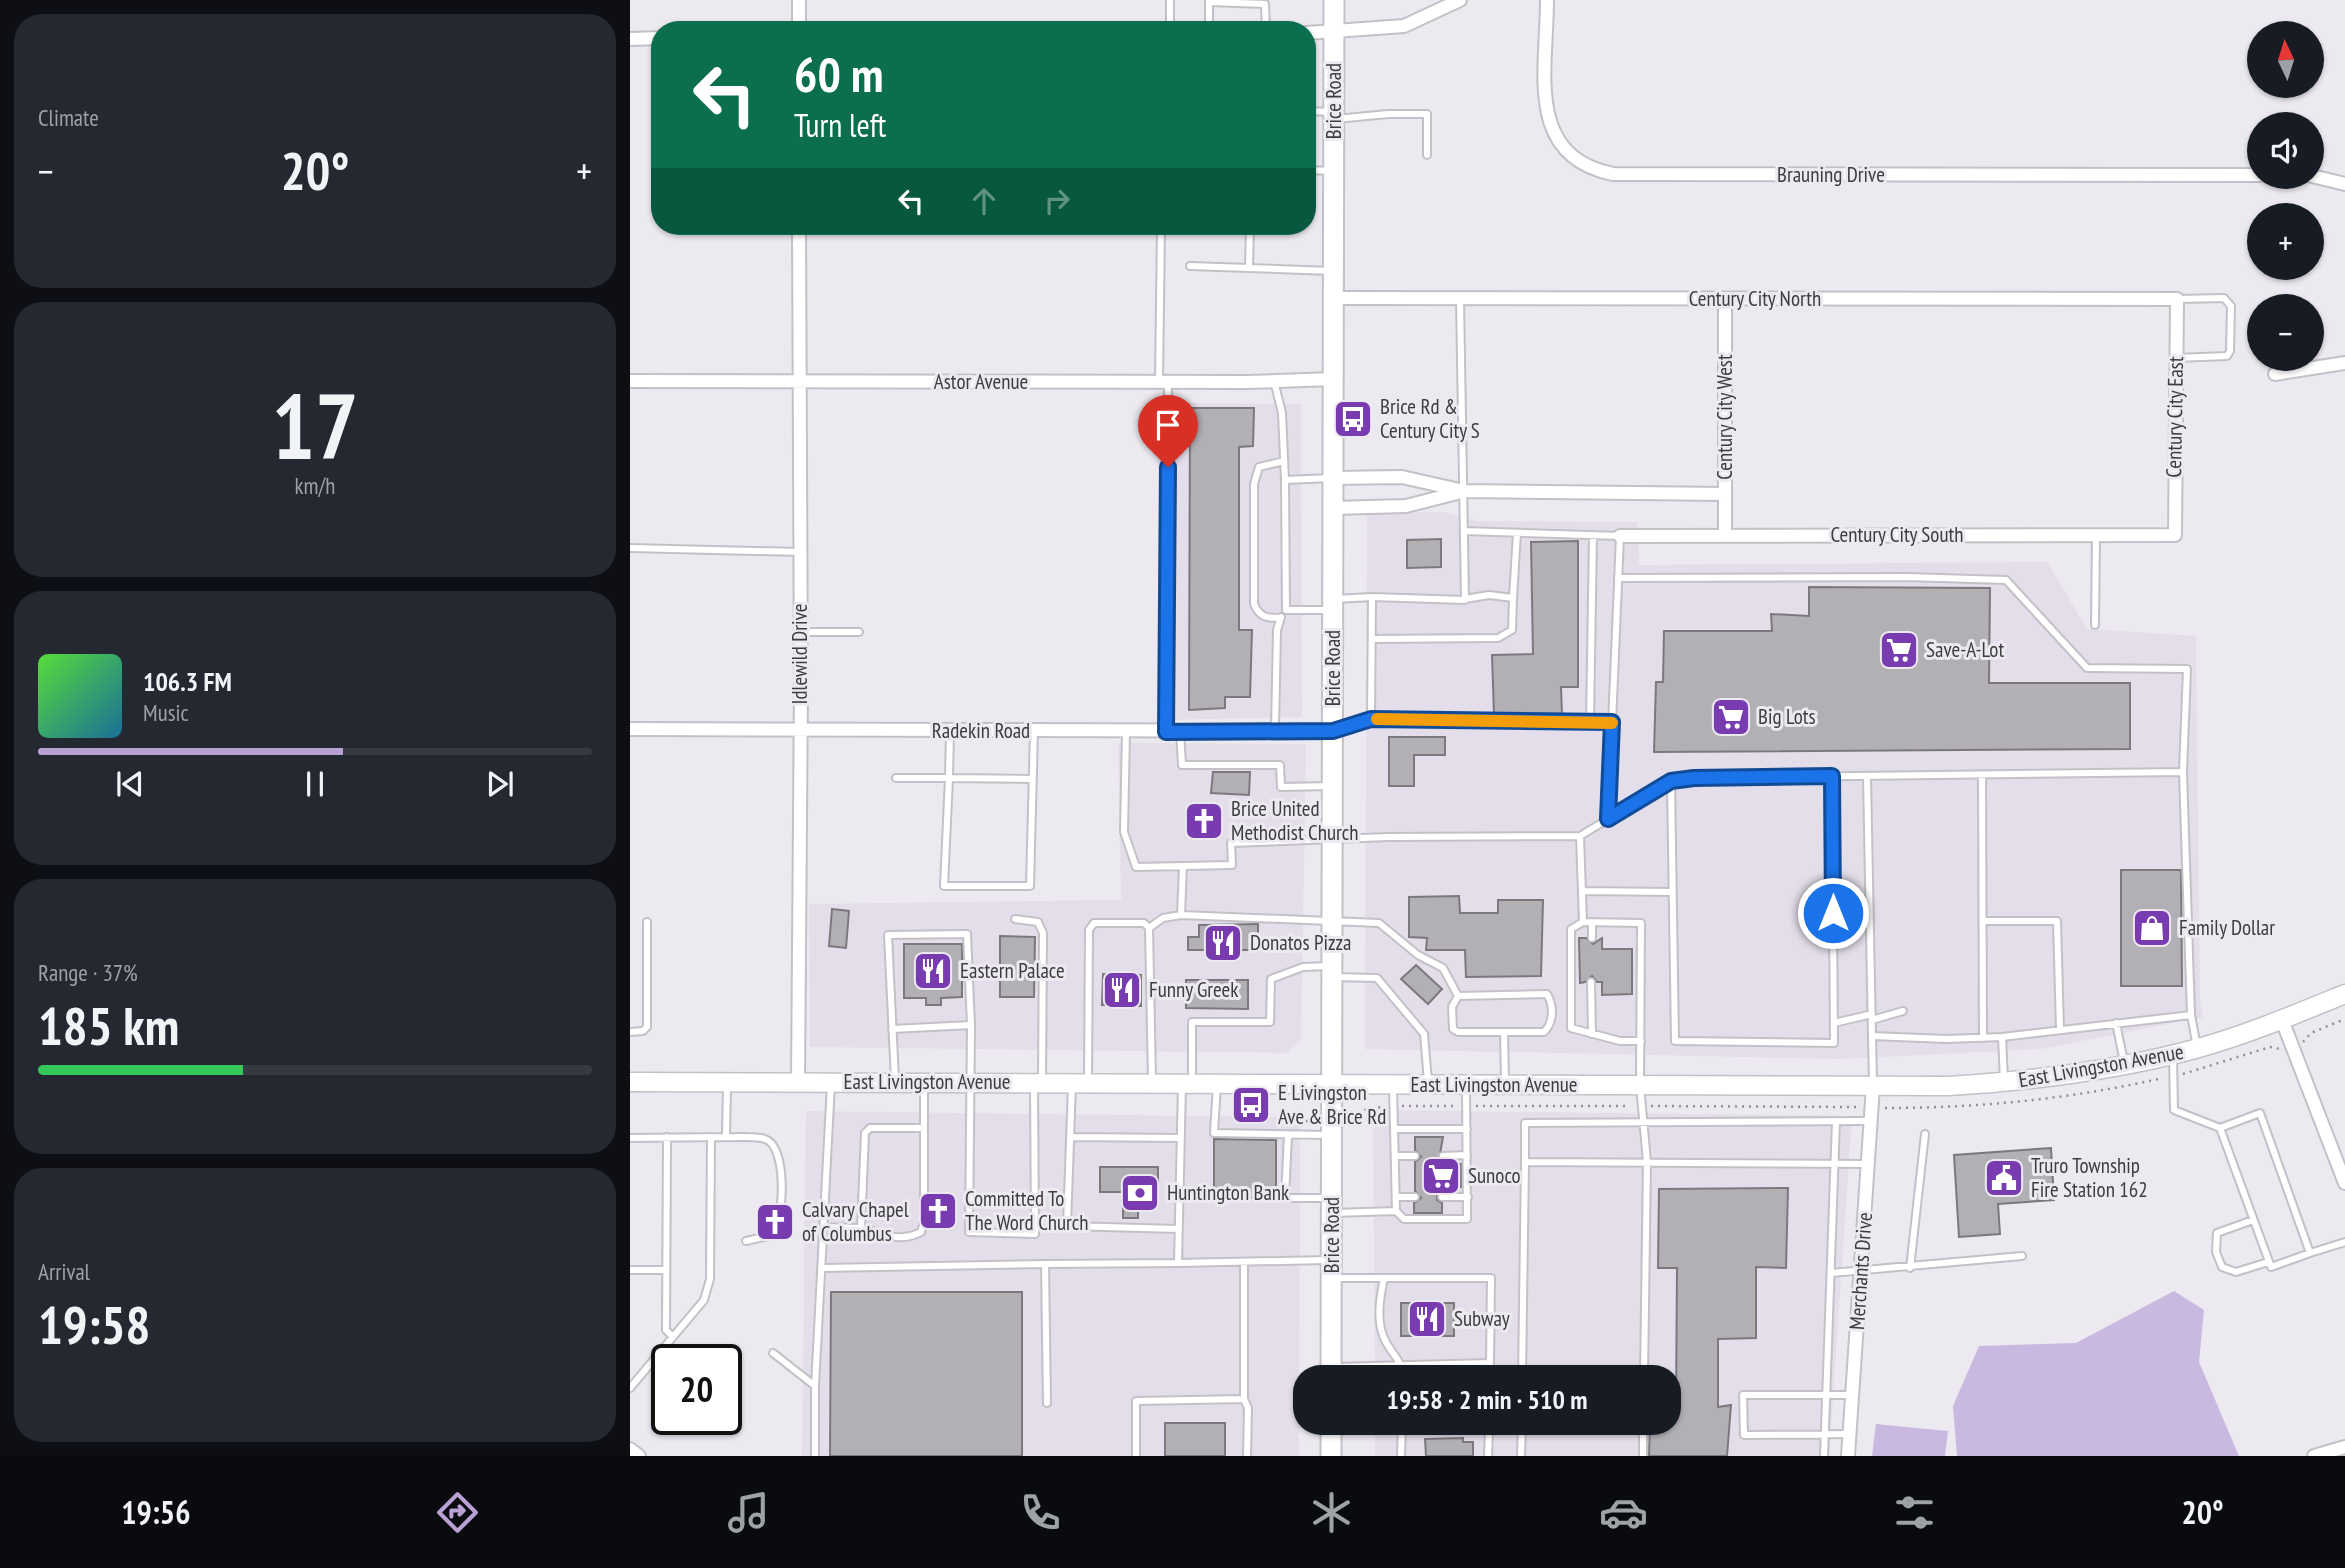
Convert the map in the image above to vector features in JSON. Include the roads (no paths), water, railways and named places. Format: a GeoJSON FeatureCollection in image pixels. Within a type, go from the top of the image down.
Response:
{"type":"FeatureCollection","features":[{"type":"Feature","properties":{"kind":"main road","name":"Brice Road"},"geometry":{"type":"LineString","coordinates":[[1331,1365],[1334,0]]}},
{"type":"Feature","properties":{"kind":"main road","name":"East Livingston Avenue"},"geometry":{"type":"LineString","coordinates":[[630,1082],[1873,1086],[2005,1082],[2124,1066],[2197,1049],[2282,1020],[2345,994]]}},
{"type":"Feature","properties":{"kind":"main road"},"geometry":{"type":"LineString","coordinates":[[1331,1435],[1331,1456]]}},
{"type":"Feature","properties":{"kind":"street"},"geometry":{"type":"LineString","coordinates":[[799,0],[799,21]]}},
{"type":"Feature","properties":{"kind":"street"},"geometry":{"type":"LineString","coordinates":[[1316,33],[1404,26],[1437,5],[1460,0]]}},
{"type":"Feature","properties":{"kind":"street","name":"Brauning Drive"},"geometry":{"type":"LineString","coordinates":[[1547,0],[1548,124],[1567,154],[1596,170],[1627,174],[2247,175]]}},
{"type":"Feature","properties":{"kind":"street"},"geometry":{"type":"LineString","coordinates":[[630,39],[651,38]]}},
{"type":"Feature","properties":{"kind":"street"},"geometry":{"type":"LineString","coordinates":[[2324,179],[2345,184]]}},
{"type":"Feature","properties":{"kind":"street","name":"Idlewild Drive"},"geometry":{"type":"LineString","coordinates":[[798,1083],[801,632],[799,235]]}},
{"type":"Feature","properties":{"kind":"street","name":"Century City North"},"geometry":{"type":"LineString","coordinates":[[1333,298],[2177,299]]}},
{"type":"Feature","properties":{"kind":"street","name":"Century City West"},"geometry":{"type":"LineString","coordinates":[[1725,299],[1725,534]]}},
{"type":"Feature","properties":{"kind":"street","name":"Century City East"},"geometry":{"type":"LineString","coordinates":[[2175,536],[2177,299]]}},
{"type":"Feature","properties":{"kind":"street"},"geometry":{"type":"LineString","coordinates":[[2275,374],[2345,363]]}},
{"type":"Feature","properties":{"kind":"street","name":"Astor Avenue"},"geometry":{"type":"LineString","coordinates":[[630,381],[1164,382],[1333,379]]}},
{"type":"Feature","properties":{"kind":"street"},"geometry":{"type":"LineString","coordinates":[[1333,478],[1402,477],[1464,491],[1724,494]]}},
{"type":"Feature","properties":{"kind":"street"},"geometry":{"type":"LineString","coordinates":[[1333,508],[1406,506],[1464,491]]}},
{"type":"Feature","properties":{"kind":"street","name":"Century City South"},"geometry":{"type":"LineString","coordinates":[[1620,536],[2175,536]]}},
{"type":"Feature","properties":{"kind":"street","name":"Radekin Road"},"geometry":{"type":"LineString","coordinates":[[630,729],[1333,731]]}},
{"type":"Feature","properties":{"kind":"street"},"geometry":{"type":"LineString","coordinates":[[2282,1020],[2345,1183]]}},
{"type":"Feature","properties":{"kind":"street","name":"Merchants Drive"},"geometry":{"type":"LineString","coordinates":[[1848,1456],[1873,1086]]}},
{"type":"Feature","properties":{"kind":"street"},"geometry":{"type":"LineString","coordinates":[[2314,1456],[2345,1447]]}},
{"type":"Feature","properties":{"kind":"street"},"geometry":{"type":"LineString","coordinates":[[630,1449],[639,1456]]}},
{"type":"Feature","properties":{"kind":"lane"},"geometry":{"type":"LineString","coordinates":[[1170,0],[1170,21]]}},
{"type":"Feature","properties":{"kind":"lane"},"geometry":{"type":"LineString","coordinates":[[1209,21],[1209,1],[1265,4],[1266,21]]}},
{"type":"Feature","properties":{"kind":"lane"},"geometry":{"type":"LineString","coordinates":[[1316,112],[1334,115],[1427,114],[1427,155]]}},
{"type":"Feature","properties":{"kind":"lane"},"geometry":{"type":"LineString","coordinates":[[1316,170],[1334,171]]}},
{"type":"Feature","properties":{"kind":"lane"},"geometry":{"type":"LineString","coordinates":[[1161,235],[1166,732]]}},
{"type":"Feature","properties":{"kind":"lane"},"geometry":{"type":"LineString","coordinates":[[1249,268],[1250,235]]}},
{"type":"Feature","properties":{"kind":"lane"},"geometry":{"type":"LineString","coordinates":[[1190,266],[1333,271]]}},
{"type":"Feature","properties":{"kind":"lane"},"geometry":{"type":"LineString","coordinates":[[1460,298],[1465,599]]}},
{"type":"Feature","properties":{"kind":"lane"},"geometry":{"type":"LineString","coordinates":[[2176,358],[2227,356],[2230,351],[2231,306],[2224,298],[2177,299]]}},
{"type":"Feature","properties":{"kind":"lane"},"geometry":{"type":"LineString","coordinates":[[1274,381],[1282,413],[1286,610],[1280,618],[1275,731]]}},
{"type":"Feature","properties":{"kind":"lane"},"geometry":{"type":"LineString","coordinates":[[1280,618],[1266,618],[1258,613],[1254,604],[1255,474],[1259,467],[1284,461]]}},
{"type":"Feature","properties":{"kind":"lane"},"geometry":{"type":"LineString","coordinates":[[1285,480],[1333,478]]}},
{"type":"Feature","properties":{"kind":"lane"},"geometry":{"type":"LineString","coordinates":[[1464,531],[1620,536],[1608,819]]}},
{"type":"Feature","properties":{"kind":"lane"},"geometry":{"type":"LineString","coordinates":[[1372,639],[1498,638],[1512,630],[1517,533]]}},
{"type":"Feature","properties":{"kind":"lane"},"geometry":{"type":"LineString","coordinates":[[1590,722],[1593,535]]}},
{"type":"Feature","properties":{"kind":"lane"},"geometry":{"type":"LineString","coordinates":[[2095,625],[2096,535]]}},
{"type":"Feature","properties":{"kind":"lane"},"geometry":{"type":"LineString","coordinates":[[630,548],[800,552]]}},
{"type":"Feature","properties":{"kind":"lane"},"geometry":{"type":"LineString","coordinates":[[1618,578],[1908,577],[2006,580],[2087,668],[2187,669],[2183,772],[2191,1015],[2197,1049]]}},
{"type":"Feature","properties":{"kind":"lane"},"geometry":{"type":"LineString","coordinates":[[1286,610],[1372,597],[1465,599],[1489,595],[1513,598]]}},
{"type":"Feature","properties":{"kind":"lane"},"geometry":{"type":"LineString","coordinates":[[1371,719],[1372,597]]}},
{"type":"Feature","properties":{"kind":"lane"},"geometry":{"type":"LineString","coordinates":[[801,632],[859,632]]}},
{"type":"Feature","properties":{"kind":"lane"},"geometry":{"type":"LineString","coordinates":[[1333,731],[1371,719],[1612,722]]}},
{"type":"Feature","properties":{"kind":"lane"},"geometry":{"type":"LineString","coordinates":[[950,731],[944,886],[1030,886],[1034,731]]}},
{"type":"Feature","properties":{"kind":"lane"},"geometry":{"type":"LineString","coordinates":[[1126,732],[1124,832],[1136,867],[1232,865],[1231,843],[1388,837],[1580,836],[1671,781],[1694,778],[2183,772]]}},
{"type":"Feature","properties":{"kind":"lane"},"geometry":{"type":"LineString","coordinates":[[1180,732],[1182,765],[1280,765],[1281,786],[1333,786]]}},
{"type":"Feature","properties":{"kind":"lane"},"geometry":{"type":"LineString","coordinates":[[1982,775],[1983,1038]]}},
{"type":"Feature","properties":{"kind":"lane"},"geometry":{"type":"LineString","coordinates":[[1671,781],[1675,1041],[1834,1043],[1832,776]]}},
{"type":"Feature","properties":{"kind":"lane"},"geometry":{"type":"LineString","coordinates":[[1867,776],[1873,1086]]}},
{"type":"Feature","properties":{"kind":"lane"},"geometry":{"type":"LineString","coordinates":[[896,778],[1032,779]]}},
{"type":"Feature","properties":{"kind":"lane"},"geometry":{"type":"LineString","coordinates":[[1580,836],[1583,922]]}},
{"type":"Feature","properties":{"kind":"lane"},"geometry":{"type":"LineString","coordinates":[[1181,915],[1183,866]]}},
{"type":"Feature","properties":{"kind":"lane"},"geometry":{"type":"LineString","coordinates":[[1583,891],[1672,892]]}},
{"type":"Feature","properties":{"kind":"lane"},"geometry":{"type":"LineString","coordinates":[[1149,928],[1163,918],[1181,915],[1379,923],[1418,955],[1443,968],[1458,996]]}},
{"type":"Feature","properties":{"kind":"lane"},"geometry":{"type":"LineString","coordinates":[[895,1082],[888,935],[967,934],[971,1025],[969,1232],[1035,1234],[1043,933],[1038,922],[1015,919]]}},
{"type":"Feature","properties":{"kind":"lane"},"geometry":{"type":"LineString","coordinates":[[1983,921],[2057,921],[2060,1029]]}},
{"type":"Feature","properties":{"kind":"lane"},"geometry":{"type":"LineString","coordinates":[[630,1032],[643,1031],[647,1027],[647,922]]}},
{"type":"Feature","properties":{"kind":"lane"},"geometry":{"type":"LineString","coordinates":[[1641,1041],[1620,1041],[1571,1028],[1571,929],[1583,922],[1641,923],[1641,1041],[1640,1085],[1647,1162],[1644,1365]]}},
{"type":"Feature","properties":{"kind":"lane"},"geometry":{"type":"LineString","coordinates":[[1592,922],[1592,938]]}},
{"type":"Feature","properties":{"kind":"lane"},"geometry":{"type":"LineString","coordinates":[[1152,1083],[1149,928],[1144,923],[1094,923],[1089,930],[1080,1082],[1071,1137],[1067,1226],[1179,1229]]}},
{"type":"Feature","properties":{"kind":"lane"},"geometry":{"type":"LineString","coordinates":[[1178,1263],[1181,1138],[1192,1022],[1270,1022],[1271,979],[1303,967],[1377,978],[1423,1034],[1428,1084]]}},
{"type":"Feature","properties":{"kind":"lane"},"geometry":{"type":"LineString","coordinates":[[1591,982],[1592,1034]]}},
{"type":"Feature","properties":{"kind":"lane"},"geometry":{"type":"LineString","coordinates":[[1547,994],[1552,1002],[1551,1023],[1544,1032],[1458,1032],[1453,1030],[1452,1007],[1458,996],[1547,994]]}},
{"type":"Feature","properties":{"kind":"lane"},"geometry":{"type":"LineString","coordinates":[[1834,1023],[1903,1011]]}},
{"type":"Feature","properties":{"kind":"lane"},"geometry":{"type":"LineString","coordinates":[[1872,1036],[2002,1037],[2191,1015]]}},
{"type":"Feature","properties":{"kind":"lane"},"geometry":{"type":"LineString","coordinates":[[2116,1023],[2124,1066]]}},
{"type":"Feature","properties":{"kind":"lane"},"geometry":{"type":"LineString","coordinates":[[892,1029],[971,1025]]}},
{"type":"Feature","properties":{"kind":"lane"},"geometry":{"type":"LineString","coordinates":[[1504,1032],[1505,1085]]}},
{"type":"Feature","properties":{"kind":"lane"},"geometry":{"type":"LineString","coordinates":[[2002,1037],[2005,1082]]}},
{"type":"Feature","properties":{"kind":"lane"},"geometry":{"type":"LineString","coordinates":[[2173,1055],[2174,1110],[2220,1128],[2260,1113],[2309,1253]]}},
{"type":"Feature","properties":{"kind":"lane"},"geometry":{"type":"LineString","coordinates":[[825,1227],[861,1228],[894,1238],[910,1237],[920,1232],[924,1222],[924,1082]]}},
{"type":"Feature","properties":{"kind":"lane"},"geometry":{"type":"LineString","coordinates":[[726,1137],[727,1083]]}},
{"type":"Feature","properties":{"kind":"lane"},"geometry":{"type":"LineString","coordinates":[[815,1456],[815,1386],[831,1083]]}},
{"type":"Feature","properties":{"kind":"lane"},"geometry":{"type":"LineString","coordinates":[[1217,1083],[1214,1133],[1333,1135]]}},
{"type":"Feature","properties":{"kind":"lane"},"geometry":{"type":"LineString","coordinates":[[1393,1084],[1396,1211]]}},
{"type":"Feature","properties":{"kind":"lane"},"geometry":{"type":"LineString","coordinates":[[1288,1135],[1285,1198],[1396,1211],[1404,1219],[1467,1219],[1466,1085]]}},
{"type":"Feature","properties":{"kind":"lane"},"geometry":{"type":"LineString","coordinates":[[1824,1456],[1836,1121]]}},
{"type":"Feature","properties":{"kind":"lane"},"geometry":{"type":"LineString","coordinates":[[1522,1365],[1525,1123],[1871,1121]]}},
{"type":"Feature","properties":{"kind":"lane"},"geometry":{"type":"LineString","coordinates":[[861,1228],[865,1133],[870,1128],[925,1128]]}},
{"type":"Feature","properties":{"kind":"lane"},"geometry":{"type":"LineString","coordinates":[[2220,1128],[2271,1267],[2345,1242]]}},
{"type":"Feature","properties":{"kind":"lane"},"geometry":{"type":"LineString","coordinates":[[1395,1129],[1467,1129]]}},
{"type":"Feature","properties":{"kind":"lane"},"geometry":{"type":"LineString","coordinates":[[1910,1268],[1925,1134]]}},
{"type":"Feature","properties":{"kind":"lane"},"geometry":{"type":"LineString","coordinates":[[667,1137],[666,1330],[673,1337]]}},
{"type":"Feature","properties":{"kind":"lane"},"geometry":{"type":"LineString","coordinates":[[630,1388],[704,1300],[710,1279],[710,1137]]}},
{"type":"Feature","properties":{"kind":"lane"},"geometry":{"type":"LineString","coordinates":[[1071,1137],[1181,1138]]}},
{"type":"Feature","properties":{"kind":"lane"},"geometry":{"type":"LineString","coordinates":[[630,1138],[766,1139],[777,1147],[780,1163],[781,1224],[773,1236],[746,1241]]}},
{"type":"Feature","properties":{"kind":"lane"},"geometry":{"type":"LineString","coordinates":[[1395,1156],[1415,1156]]}},
{"type":"Feature","properties":{"kind":"lane"},"geometry":{"type":"LineString","coordinates":[[1443,1156],[1467,1156]]}},
{"type":"Feature","properties":{"kind":"lane"},"geometry":{"type":"LineString","coordinates":[[1525,1162],[1868,1164]]}},
{"type":"Feature","properties":{"kind":"lane"},"geometry":{"type":"LineString","coordinates":[[1396,1197],[1415,1197]]}},
{"type":"Feature","properties":{"kind":"lane"},"geometry":{"type":"LineString","coordinates":[[1443,1197],[1468,1197]]}},
{"type":"Feature","properties":{"kind":"lane"},"geometry":{"type":"LineString","coordinates":[[2253,1220],[2217,1233],[2216,1252],[2222,1268],[2236,1272],[2269,1262]]}},
{"type":"Feature","properties":{"kind":"lane"},"geometry":{"type":"LineString","coordinates":[[1831,1273],[2022,1256]]}},
{"type":"Feature","properties":{"kind":"lane"},"geometry":{"type":"LineString","coordinates":[[823,1269],[1244,1263],[1332,1269],[1384,1278],[1491,1278],[1490,1363],[1403,1365],[1383,1337],[1380,1298],[1384,1278]]}},
{"type":"Feature","properties":{"kind":"lane"},"geometry":{"type":"LineString","coordinates":[[1244,1263],[1244,1399],[1248,1408],[1247,1456]]}},
{"type":"Feature","properties":{"kind":"lane"},"geometry":{"type":"LineString","coordinates":[[1045,1264],[1047,1403]]}},
{"type":"Feature","properties":{"kind":"lane"},"geometry":{"type":"LineString","coordinates":[[630,1270],[666,1270]]}},
{"type":"Feature","properties":{"kind":"lane"},"geometry":{"type":"LineString","coordinates":[[773,1353],[815,1386]]}},
{"type":"Feature","properties":{"kind":"lane"},"geometry":{"type":"LineString","coordinates":[[1850,1434],[1744,1435],[1743,1395],[1853,1395]]}},
{"type":"Feature","properties":{"kind":"lane"},"geometry":{"type":"LineString","coordinates":[[1136,1456],[1136,1401],[1244,1399]]}},
{"type":"Feature","properties":{"kind":"lane"},"geometry":{"type":"LineString","coordinates":[[1401,1435],[1401,1456]]}},
{"type":"Feature","properties":{"kind":"lane"},"geometry":{"type":"LineString","coordinates":[[1489,1435],[1489,1456]]}},
{"type":"Feature","properties":{"kind":"lane"},"geometry":{"type":"LineString","coordinates":[[1521,1456],[1522,1435]]}},
{"type":"Feature","properties":{"kind":"lane"},"geometry":{"type":"LineString","coordinates":[[1643,1435],[1643,1456]]}},
{"type":"Feature","properties":{"kind":"place","name":"Brice Rd & Century City S"},"geometry":{"type":"Point","coordinates":[1353,419]}},
{"type":"Feature","properties":{"kind":"place","name":"Save-A-Lot"},"geometry":{"type":"Point","coordinates":[1899,650]}},
{"type":"Feature","properties":{"kind":"place","name":"Big Lots"},"geometry":{"type":"Point","coordinates":[1731,717]}},
{"type":"Feature","properties":{"kind":"place","name":"Brice United Methodist Church"},"geometry":{"type":"Point","coordinates":[1204,821]}},
{"type":"Feature","properties":{"kind":"place","name":"Family Dollar"},"geometry":{"type":"Point","coordinates":[2152,928]}},
{"type":"Feature","properties":{"kind":"place","name":"Donatos Pizza"},"geometry":{"type":"Point","coordinates":[1223,943]}},
{"type":"Feature","properties":{"kind":"place","name":"Eastern Palace"},"geometry":{"type":"Point","coordinates":[933,971]}},
{"type":"Feature","properties":{"kind":"place","name":"Funny Greek"},"geometry":{"type":"Point","coordinates":[1122,990]}},
{"type":"Feature","properties":{"kind":"place","name":"E Livingston Ave & Brice Rd"},"geometry":{"type":"Point","coordinates":[1251,1105]}},
{"type":"Feature","properties":{"kind":"place","name":"Sunoco"},"geometry":{"type":"Point","coordinates":[1441,1176]}},
{"type":"Feature","properties":{"kind":"place","name":"Truro Township Fire Station 162"},"geometry":{"type":"Point","coordinates":[2004,1178]}},
{"type":"Feature","properties":{"kind":"place","name":"Huntington Bank"},"geometry":{"type":"Point","coordinates":[1140,1193]}},
{"type":"Feature","properties":{"kind":"place","name":"Committed To The Word Church"},"geometry":{"type":"Point","coordinates":[938,1211]}},
{"type":"Feature","properties":{"kind":"place","name":"Calvary Chapel of Columbus"},"geometry":{"type":"Point","coordinates":[775,1222]}},
{"type":"Feature","properties":{"kind":"place","name":"Subway"},"geometry":{"type":"Point","coordinates":[1427,1319]}}]}
